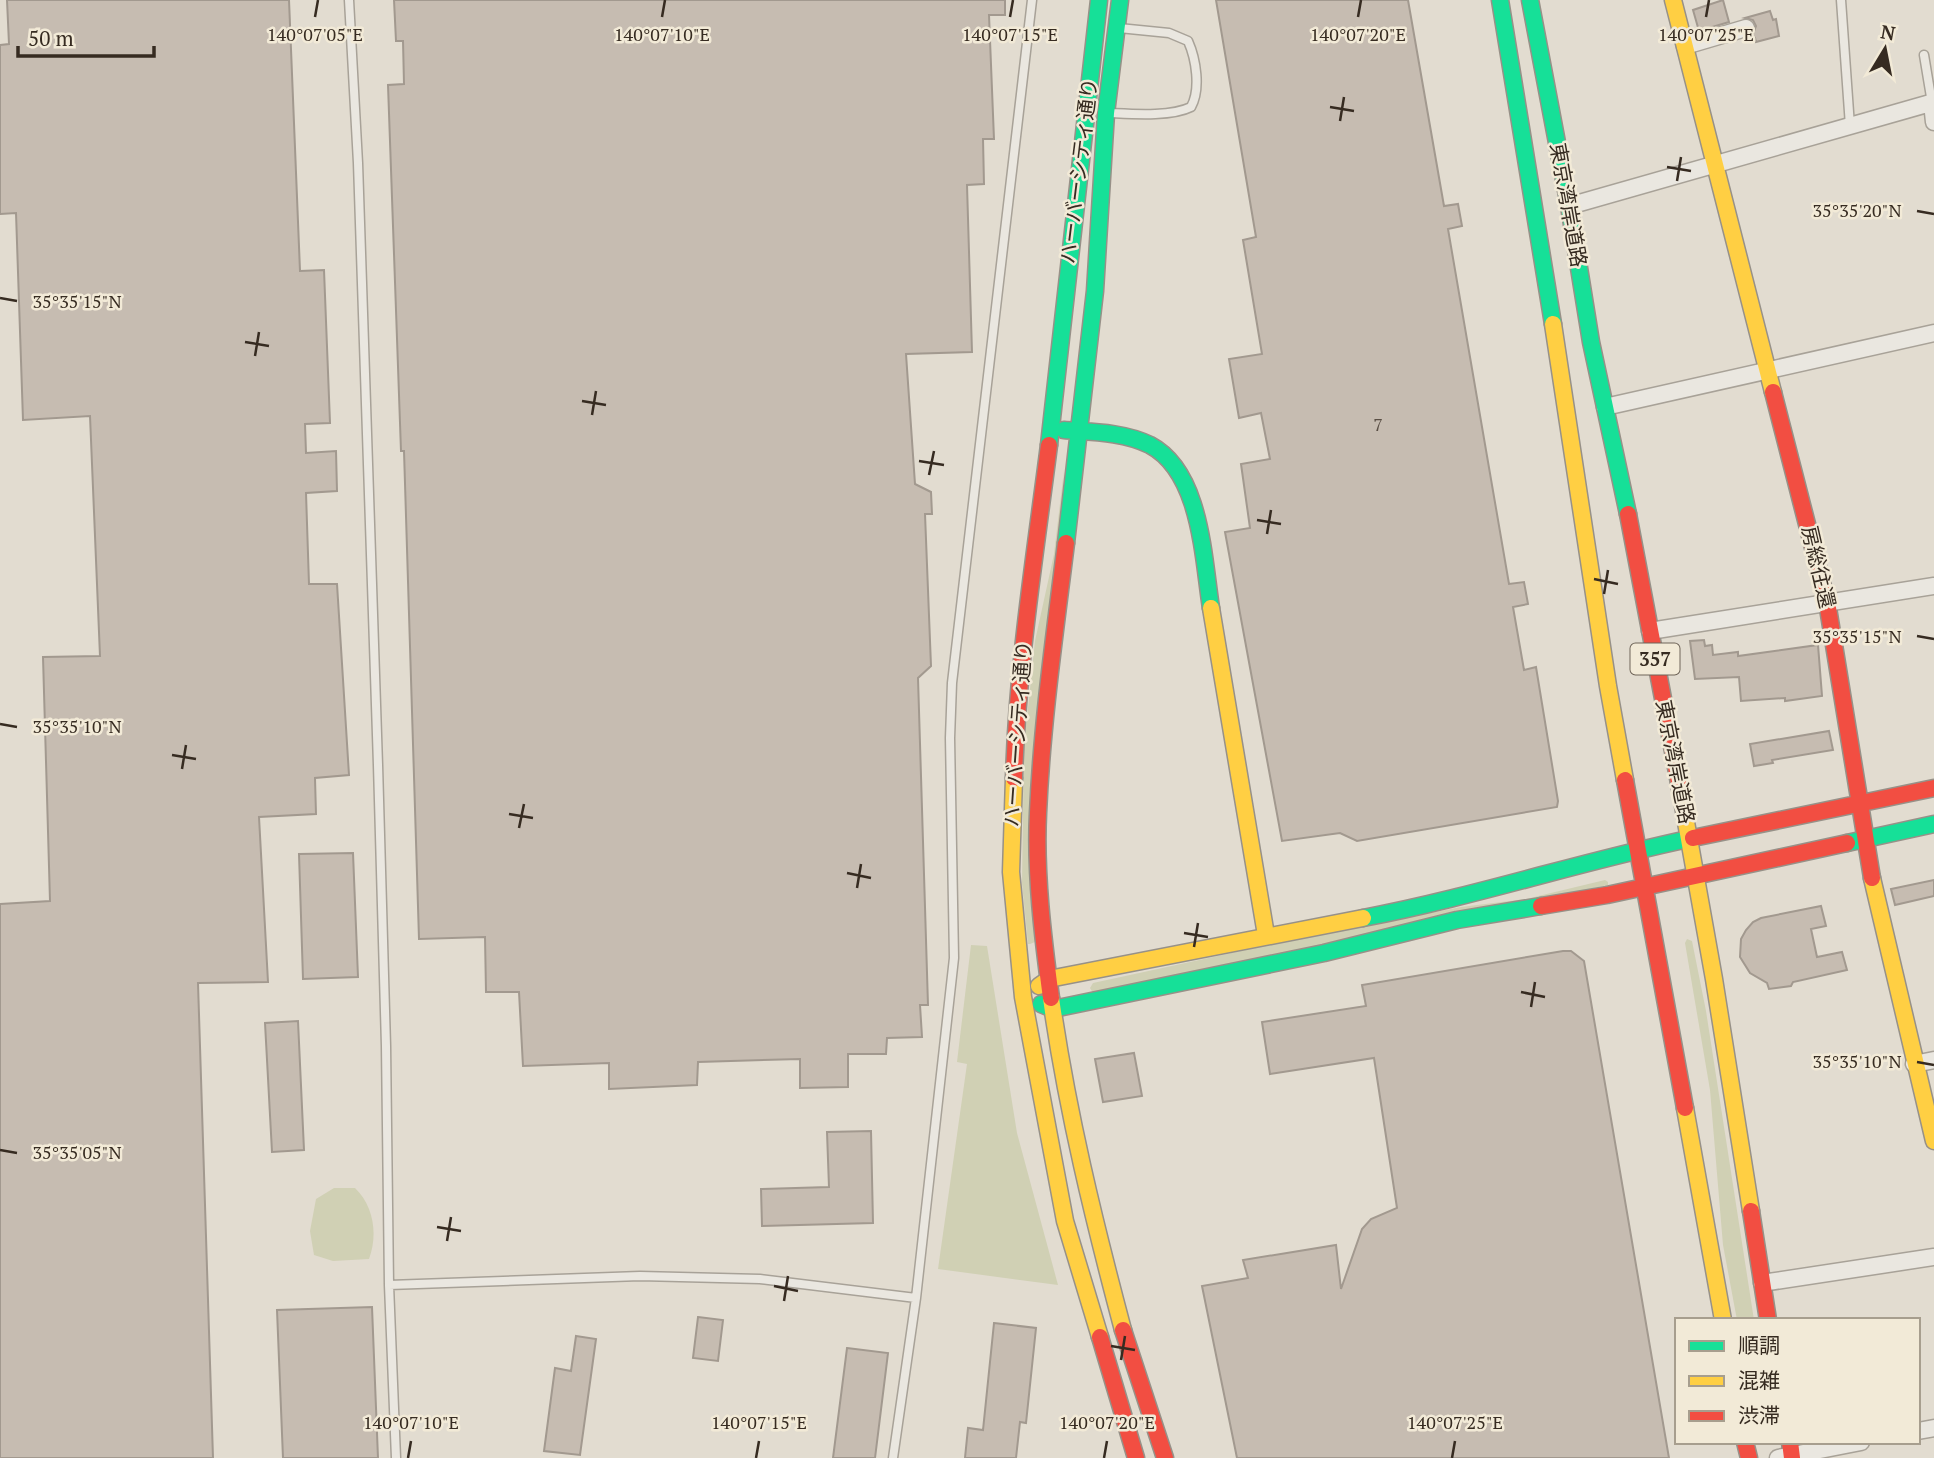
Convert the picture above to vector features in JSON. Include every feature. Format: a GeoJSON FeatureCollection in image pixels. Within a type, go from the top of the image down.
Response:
{"type":"FeatureCollection","features":[{"type":"Feature","properties":{"kind":"main road","name":"ハーバーシティ通り"},"geometry":{"type":"LineString","coordinates":[[1099,0],[1051,429],[1026,624],[1014,765],[1011,872],[1023,997],[1065,1221],[1136,1458]]}},
{"type":"Feature","properties":{"kind":"main road","name":"ハーバーシティ通り"},"geometry":{"type":"LineString","coordinates":[[1120,0],[1106,113],[1095,291],[1049,675],[1039,801],[1043,935],[1060,1062],[1091,1211],[1129,1354],[1165,1458]]}},
{"type":"Feature","properties":{"kind":"main road","name":"東京湾岸道路"},"geometry":{"type":"LineString","coordinates":[[1500,0],[1535,205],[1608,686],[1723,1318]]}},
{"type":"Feature","properties":{"kind":"main road","name":"東京湾岸道路"},"geometry":{"type":"LineString","coordinates":[[1530,0],[1569,206],[1591,342],[1650,631],[1696,876],[1768,1318]]}},
{"type":"Feature","properties":{"kind":"main road","name":"房総往還"},"geometry":{"type":"LineString","coordinates":[[1673,0],[1827,602],[1871,876],[1934,1141]]}},
{"type":"Feature","properties":{"kind":"main road"},"geometry":{"type":"LineString","coordinates":[[1051,429],[1122,436],[1153,447],[1168,458],[1182,474],[1191,494],[1266,935]]}},
{"type":"Feature","properties":{"kind":"main road"},"geometry":{"type":"LineString","coordinates":[[1023,997],[1049,979],[1422,907],[1637,850],[1934,788]]}},
{"type":"Feature","properties":{"kind":"main road"},"geometry":{"type":"LineString","coordinates":[[1023,997],[1053,1009],[1324,953],[1457,920],[1644,888],[1934,824]]}},
{"type":"Feature","properties":{"kind":"street"},"geometry":{"type":"LineString","coordinates":[[1685,46],[1746,28]]}},
{"type":"Feature","properties":{"kind":"street"},"geometry":{"type":"LineString","coordinates":[[1569,206],[1933,102],[1934,122]]}},
{"type":"Feature","properties":{"kind":"street"},"geometry":{"type":"LineString","coordinates":[[1605,407],[1934,332]]}},
{"type":"Feature","properties":{"kind":"street"},"geometry":{"type":"LineString","coordinates":[[1650,631],[1934,586]]}},
{"type":"Feature","properties":{"kind":"street"},"geometry":{"type":"LineString","coordinates":[[1912,792],[1934,778]]}},
{"type":"Feature","properties":{"kind":"street"},"geometry":{"type":"LineString","coordinates":[[1914,1064],[1934,1060]]}},
{"type":"Feature","properties":{"kind":"street"},"geometry":{"type":"LineString","coordinates":[[1762,1283],[1934,1257]]}},
{"type":"Feature","properties":{"kind":"street"},"geometry":{"type":"LineString","coordinates":[[1788,1453],[1848,1444]]}},
{"type":"Feature","properties":{"kind":"lane"},"geometry":{"type":"LineString","coordinates":[[349,0],[359,177],[386,1046],[388,1285],[396,1458]]}},
{"type":"Feature","properties":{"kind":"lane"},"geometry":{"type":"LineString","coordinates":[[893,1458],[916,1298],[954,958],[952,683],[1032,0]]}},
{"type":"Feature","properties":{"kind":"lane"},"geometry":{"type":"LineString","coordinates":[[1841,0],[1850,127]]}},
{"type":"Feature","properties":{"kind":"lane"},"geometry":{"type":"LineString","coordinates":[[1106,113],[1139,114],[1184,110],[1191,107],[1197,90],[1192,50],[1188,41],[1169,33],[1116,27]]}},
{"type":"Feature","properties":{"kind":"lane"},"geometry":{"type":"LineString","coordinates":[[1924,55],[1933,102]]}},
{"type":"Feature","properties":{"kind":"lane"},"geometry":{"type":"LineString","coordinates":[[388,1285],[640,1276],[760,1279],[916,1298]]}},
{"type":"Feature","properties":{"kind":"green space"},"geometry":{"type":"Polygon","coordinates":[[[1064,470],[1035,942],[1028,944],[1022,883],[1024,746],[1035,641],[1054,554],[1064,470]]]}},
{"type":"Feature","properties":{"kind":"green space"},"geometry":{"type":"Polygon","coordinates":[[[1605,880],[1608,885],[1093,993],[1090,988],[1093,983],[1292,940],[1461,907],[1526,899],[1605,880]]]}},
{"type":"Feature","properties":{"kind":"green space"},"geometry":{"type":"Polygon","coordinates":[[[1687,939],[1692,941],[1706,1011],[1754,1318],[1737,1318],[1723,1245],[1710,1090],[1685,943],[1687,939]]]}},
{"type":"Feature","properties":{"kind":"green space"},"geometry":{"type":"Polygon","coordinates":[[[971,945],[987,946],[1017,1133],[1058,1285],[938,1269],[967,1064],[957,1062],[971,945]]]}},
{"type":"Feature","properties":{"kind":"green space"},"geometry":{"type":"Polygon","coordinates":[[[334,1188],[355,1188],[366,1203],[374,1231],[369,1259],[333,1261],[314,1255],[310,1231],[316,1199],[334,1188]]]}},
{"type":"Feature","properties":{"kind":"building"},"geometry":{"type":"Polygon","coordinates":[[[7,0],[289,0],[300,271],[324,270],[330,423],[305,424],[306,453],[336,451],[337,491],[306,493],[309,584],[337,584],[349,775],[315,778],[316,814],[259,817],[268,982],[198,983],[213,1458],[0,1458],[0,904],[50,901],[43,657],[100,656],[90,416],[23,420],[16,213],[0,214],[0,45],[9,44],[7,0]]]}},
{"type":"Feature","properties":{"kind":"building"},"geometry":{"type":"Polygon","coordinates":[[[394,0],[1005,0],[1005,15],[989,15],[994,139],[983,139],[984,184],[967,185],[972,352],[906,354],[915,484],[931,492],[932,514],[925,514],[931,666],[918,678],[928,1005],[920,1005],[922,1037],[887,1038],[886,1054],[848,1054],[848,1087],[800,1088],[800,1059],[698,1062],[697,1085],[609,1089],[609,1063],[523,1066],[519,992],[486,992],[485,937],[419,939],[404,451],[401,451],[388,85],[404,84],[403,41],[396,41],[394,0]]]}},
{"type":"Feature","properties":{"kind":"building"},"geometry":{"type":"Polygon","coordinates":[[[1216,0],[1408,0],[1444,206],[1458,204],[1462,226],[1448,229],[1509,584],[1524,582],[1528,604],[1513,607],[1524,670],[1536,667],[1557,807],[1357,841],[1340,833],[1282,841],[1225,532],[1250,528],[1241,464],[1270,459],[1261,413],[1239,418],[1229,359],[1262,354],[1243,240],[1256,237],[1216,0]]]}},
{"type":"Feature","properties":{"kind":"building"},"geometry":{"type":"Polygon","coordinates":[[[1723,0],[1729,22],[1699,31],[1693,10],[1723,0]]]}},
{"type":"Feature","properties":{"kind":"building"},"geometry":{"type":"Polygon","coordinates":[[[1770,11],[1773,20],[1776,19],[1779,36],[1756,42],[1755,38],[1751,39],[1756,26],[1753,20],[1745,18],[1770,11]]]}},
{"type":"Feature","properties":{"kind":"building"},"geometry":{"type":"Polygon","coordinates":[[[1704,640],[1705,646],[1712,645],[1713,655],[1738,652],[1738,656],[1818,645],[1822,696],[1785,701],[1785,698],[1741,701],[1739,677],[1695,679],[1690,641],[1704,640]]]}},
{"type":"Feature","properties":{"kind":"building"},"geometry":{"type":"Polygon","coordinates":[[[1829,731],[1833,750],[1772,760],[1773,763],[1754,766],[1750,744],[1829,731]]]}},
{"type":"Feature","properties":{"kind":"building"},"geometry":{"type":"Polygon","coordinates":[[[353,853],[358,977],[303,979],[299,854],[353,853]]]}},
{"type":"Feature","properties":{"kind":"building"},"geometry":{"type":"Polygon","coordinates":[[[1934,880],[1934,896],[1895,905],[1891,889],[1934,880]]]}},
{"type":"Feature","properties":{"kind":"building"},"geometry":{"type":"Polygon","coordinates":[[[1821,906],[1826,926],[1811,929],[1817,957],[1842,952],[1847,970],[1793,982],[1791,986],[1769,989],[1767,983],[1750,973],[1740,957],[1741,939],[1746,930],[1761,918],[1821,906]]]}},
{"type":"Feature","properties":{"kind":"building"},"geometry":{"type":"Polygon","coordinates":[[[1571,951],[1584,961],[1669,1458],[1237,1458],[1202,1286],[1248,1278],[1243,1260],[1336,1245],[1341,1289],[1362,1229],[1371,1219],[1397,1208],[1374,1058],[1270,1074],[1262,1022],[1366,1006],[1362,985],[1571,951]]]}},
{"type":"Feature","properties":{"kind":"building"},"geometry":{"type":"Polygon","coordinates":[[[298,1021],[304,1150],[272,1152],[265,1023],[298,1021]]]}},
{"type":"Feature","properties":{"kind":"building"},"geometry":{"type":"Polygon","coordinates":[[[1134,1053],[1142,1096],[1103,1102],[1095,1059],[1134,1053]]]}},
{"type":"Feature","properties":{"kind":"building"},"geometry":{"type":"Polygon","coordinates":[[[871,1131],[873,1223],[762,1226],[761,1189],[829,1187],[827,1132],[871,1131]]]}},
{"type":"Feature","properties":{"kind":"building"},"geometry":{"type":"Polygon","coordinates":[[[372,1307],[378,1458],[283,1458],[277,1310],[372,1307]]]}},
{"type":"Feature","properties":{"kind":"building"},"geometry":{"type":"Polygon","coordinates":[[[698,1317],[723,1320],[718,1361],[693,1358],[698,1317]]]}},
{"type":"Feature","properties":{"kind":"building"},"geometry":{"type":"Polygon","coordinates":[[[994,1323],[1036,1328],[1026,1423],[1020,1422],[1016,1458],[965,1458],[968,1428],[983,1430],[994,1323]]]}},
{"type":"Feature","properties":{"kind":"building"},"geometry":{"type":"Polygon","coordinates":[[[576,1336],[596,1339],[580,1455],[544,1451],[555,1368],[571,1371],[576,1336]]]}},
{"type":"Feature","properties":{"kind":"building"},"geometry":{"type":"Polygon","coordinates":[[[847,1348],[888,1353],[875,1458],[833,1458],[847,1348]]]}},
{"type":"Feature","properties":{"kind":"traffic: fast"},"geometry":{"type":"LineString","coordinates":[[1049,445],[1099,0]]}},
{"type":"Feature","properties":{"kind":"traffic: fast"},"geometry":{"type":"LineString","coordinates":[[1066,543],[1095,291],[1106,113],[1120,0]]}},
{"type":"Feature","properties":{"kind":"traffic: fast"},"geometry":{"type":"LineString","coordinates":[[1500,0],[1553,324]]}},
{"type":"Feature","properties":{"kind":"traffic: fast"},"geometry":{"type":"LineString","coordinates":[[1530,0],[1569,206],[1591,342],[1628,514]]}},
{"type":"Feature","properties":{"kind":"traffic: fast"},"geometry":{"type":"LineString","coordinates":[[1064,430],[1130,437],[1150,445],[1167,458],[1180,475],[1197,518],[1211,608]]}},
{"type":"Feature","properties":{"kind":"traffic: fast"},"geometry":{"type":"LineString","coordinates":[[1847,843],[1934,824]]}},
{"type":"Feature","properties":{"kind":"traffic: fast"},"geometry":{"type":"LineString","coordinates":[[1363,918],[1693,838]]}},
{"type":"Feature","properties":{"kind":"traffic: fast"},"geometry":{"type":"LineString","coordinates":[[1041,1004],[1053,1009],[1324,953],[1457,920],[1541,906]]}},
{"type":"Feature","properties":{"kind":"traffic: slow"},"geometry":{"type":"LineString","coordinates":[[1673,0],[1773,392]]}},
{"type":"Feature","properties":{"kind":"traffic: slow"},"geometry":{"type":"LineString","coordinates":[[1553,324],[1608,686],[1625,780]]}},
{"type":"Feature","properties":{"kind":"traffic: slow"},"geometry":{"type":"LineString","coordinates":[[1211,608],[1266,935]]}},
{"type":"Feature","properties":{"kind":"traffic: slow"},"geometry":{"type":"LineString","coordinates":[[1014,778],[1011,872],[1023,997],[1065,1221],[1100,1337]]}},
{"type":"Feature","properties":{"kind":"traffic: slow"},"geometry":{"type":"LineString","coordinates":[[1679,783],[1751,1211]]}},
{"type":"Feature","properties":{"kind":"traffic: slow"},"geometry":{"type":"LineString","coordinates":[[1872,878],[1934,1141]]}},
{"type":"Feature","properties":{"kind":"traffic: slow"},"geometry":{"type":"LineString","coordinates":[[1039,986],[1049,979],[1363,918]]}},
{"type":"Feature","properties":{"kind":"traffic: slow"},"geometry":{"type":"LineString","coordinates":[[1051,998],[1082,1166],[1123,1330]]}},
{"type":"Feature","properties":{"kind":"traffic: slow"},"geometry":{"type":"LineString","coordinates":[[1685,1108],[1723,1318]]}},
{"type":"Feature","properties":{"kind":"traffic: jam"},"geometry":{"type":"LineString","coordinates":[[1773,392],[1827,602],[1872,878]]}},
{"type":"Feature","properties":{"kind":"traffic: jam"},"geometry":{"type":"LineString","coordinates":[[1014,778],[1023,653],[1049,445]]}},
{"type":"Feature","properties":{"kind":"traffic: jam"},"geometry":{"type":"LineString","coordinates":[[1628,514],[1679,783]]}},
{"type":"Feature","properties":{"kind":"traffic: jam"},"geometry":{"type":"LineString","coordinates":[[1051,998],[1037,836],[1046,711],[1066,543]]}},
{"type":"Feature","properties":{"kind":"traffic: jam"},"geometry":{"type":"LineString","coordinates":[[1625,780],[1685,1108]]}},
{"type":"Feature","properties":{"kind":"traffic: jam"},"geometry":{"type":"LineString","coordinates":[[1693,838],[1934,788]]}},
{"type":"Feature","properties":{"kind":"traffic: jam"},"geometry":{"type":"LineString","coordinates":[[1541,906],[1607,895],[1847,843]]}},
{"type":"Feature","properties":{"kind":"traffic: jam"},"geometry":{"type":"LineString","coordinates":[[1751,1211],[1768,1318]]}},
{"type":"Feature","properties":{"kind":"traffic: jam"},"geometry":{"type":"LineString","coordinates":[[1123,1330],[1165,1458]]}},
{"type":"Feature","properties":{"kind":"traffic: jam"},"geometry":{"type":"LineString","coordinates":[[1100,1337],[1136,1458]]}},
{"type":"Feature","properties":{"kind":"traffic: jam"},"geometry":{"type":"LineString","coordinates":[[1746,1444],[1749,1458]]}},
{"type":"Feature","properties":{"kind":"traffic: jam"},"geometry":{"type":"LineString","coordinates":[[1790,1444],[1792,1458]]}}]}
